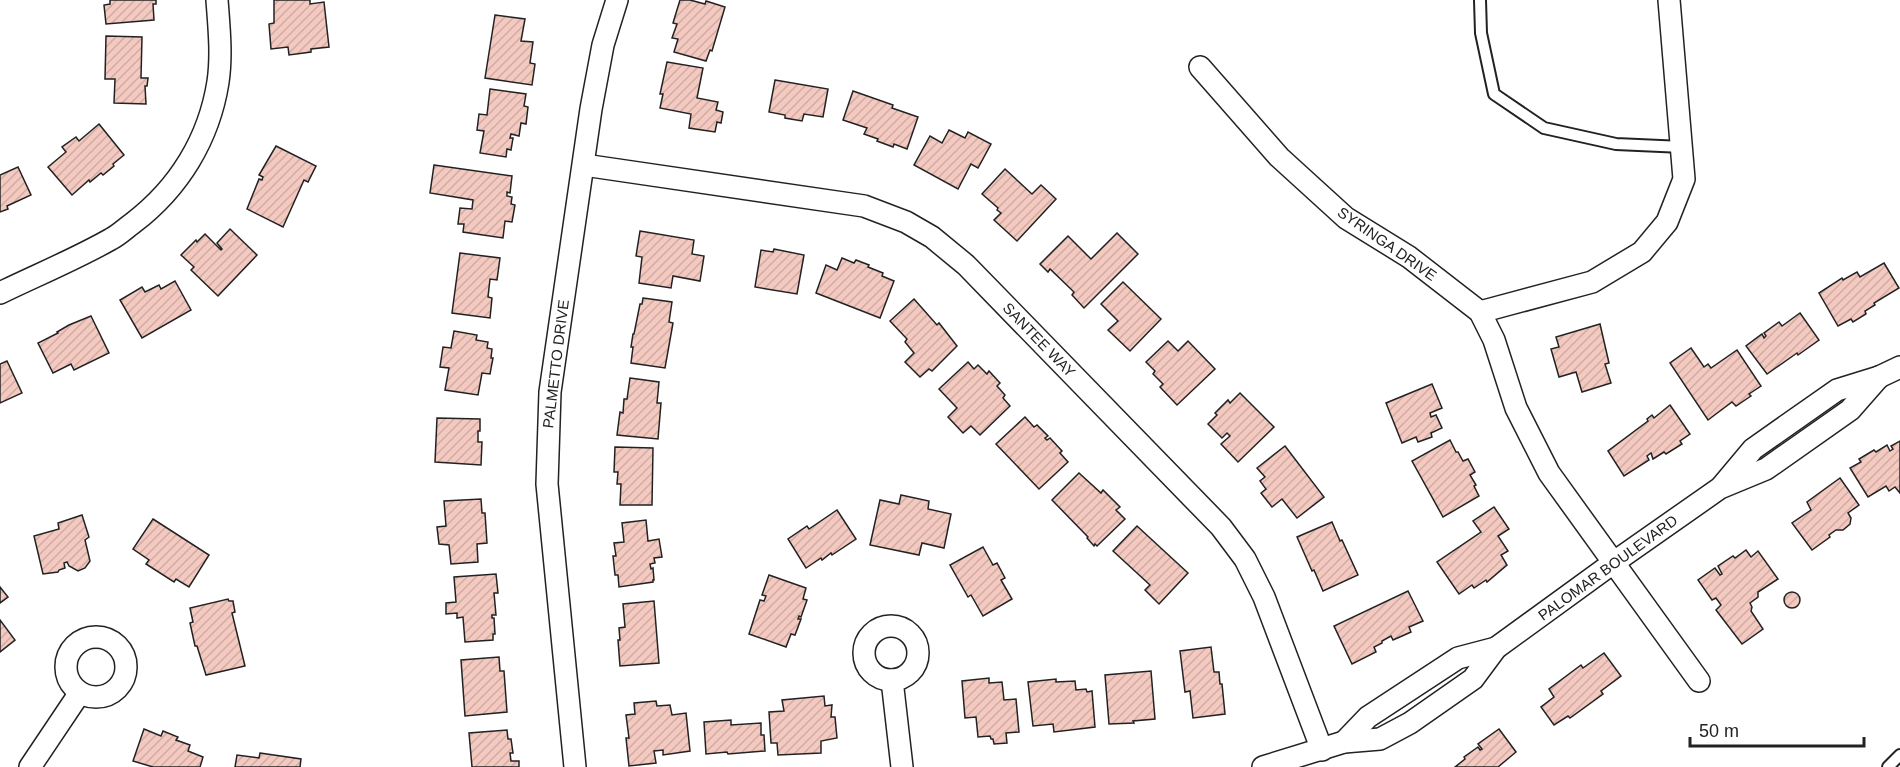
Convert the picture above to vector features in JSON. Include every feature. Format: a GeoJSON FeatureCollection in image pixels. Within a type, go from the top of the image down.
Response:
{"type":"FeatureCollection","features":[{"type":"Feature","properties":{"kind":"street"},"geometry":{"type":"LineString","coordinates":[[0,292],[113,239],[147,212],[185,171],[212,111],[218,80],[220,39],[217,0]]}},
{"type":"Feature","properties":{"kind":"street","name":"PALMETTO DRIVE"},"geometry":{"type":"LineString","coordinates":[[575,767],[547,484],[547,445],[550,392],[591,109],[601,56],[617,0]]}},
{"type":"Feature","properties":{"kind":"street"},"geometry":{"type":"LineString","coordinates":[[1480,312],[1592,282],[1642,252],[1667,222],[1684,180],[1669,0]]}},
{"type":"Feature","properties":{"kind":"street","name":"SYRINGA DRIVE"},"geometry":{"type":"LineString","coordinates":[[1200,67],[1279,157],[1346,218],[1409,257],[1480,312],[1494,340],[1516,408],[1544,465],[1699,681]]}},
{"type":"Feature","properties":{"kind":"street","name":"SANTEE WAY"},"geometry":{"type":"LineString","coordinates":[[584,165],[864,206],[906,222],[932,237],[982,282],[1221,527],[1245,559],[1264,597],[1322,750]]}},
{"type":"Feature","properties":{"kind":"street","name":"PALOMAR BOULEVARD"},"geometry":{"type":"LineString","coordinates":[[1263,767],[1344,742],[1368,717],[1458,658],[1496,648],[1720,488],[1753,449],[1836,390],[1879,377],[1900,367]]}},
{"type":"Feature","properties":{"kind":"street"},"geometry":{"type":"LineString","coordinates":[[892,680],[902,767]]}},
{"type":"Feature","properties":{"kind":"street"},"geometry":{"type":"LineString","coordinates":[[30,767],[79,694]]}},
{"type":"Feature","properties":{"kind":"lane"},"geometry":{"type":"LineString","coordinates":[[1480,0],[1481,33],[1494,94],[1544,128],[1616,144],[1683,147]]}},
{"type":"Feature","properties":{"kind":"lane"},"geometry":{"type":"LineString","coordinates":[[1888,767],[1900,755]]}},
{"type":"Feature","properties":{"kind":"building"},"geometry":{"type":"Polygon","coordinates":[[[110,0],[156,0],[156,4],[153,4],[154,20],[106,24],[104,5],[110,4],[110,0]]]}},
{"type":"Feature","properties":{"kind":"building"},"geometry":{"type":"Polygon","coordinates":[[[274,0],[310,0],[310,4],[324,2],[329,47],[289,55],[288,47],[271,49],[269,24],[274,23],[274,0]]]}},
{"type":"Feature","properties":{"kind":"building"},"geometry":{"type":"Polygon","coordinates":[[[680,0],[705,4],[706,1],[725,7],[712,51],[710,50],[706,61],[674,52],[678,39],[672,38],[677,24],[673,23],[680,0]]]}},
{"type":"Feature","properties":{"kind":"building"},"geometry":{"type":"Polygon","coordinates":[[[495,15],[525,19],[521,41],[533,42],[530,63],[535,64],[532,85],[485,78],[495,15]]]}},
{"type":"Feature","properties":{"kind":"building"},"geometry":{"type":"Polygon","coordinates":[[[106,36],[142,37],[141,78],[148,78],[147,86],[145,86],[146,104],[114,103],[115,79],[105,79],[106,36]]]}},
{"type":"Feature","properties":{"kind":"building"},"geometry":{"type":"Polygon","coordinates":[[[667,62],[703,68],[697,98],[718,102],[716,110],[723,112],[721,123],[717,122],[715,132],[689,128],[691,114],[660,108],[663,94],[660,94],[667,62]]]}},
{"type":"Feature","properties":{"kind":"building"},"geometry":{"type":"Polygon","coordinates":[[[775,80],[828,89],[823,117],[804,114],[802,121],[769,112],[775,80]]]}},
{"type":"Feature","properties":{"kind":"building"},"geometry":{"type":"Polygon","coordinates":[[[490,89],[526,94],[524,106],[528,107],[526,124],[521,123],[519,136],[511,134],[510,138],[513,138],[511,150],[507,149],[506,157],[480,153],[484,131],[477,130],[479,114],[487,115],[490,89]]]}},
{"type":"Feature","properties":{"kind":"building"},"geometry":{"type":"Polygon","coordinates":[[[853,91],[893,105],[892,108],[918,117],[907,149],[877,141],[878,139],[864,134],[867,128],[843,120],[853,91]]]}},
{"type":"Feature","properties":{"kind":"building"},"geometry":{"type":"Polygon","coordinates":[[[99,124],[124,155],[103,175],[101,173],[90,182],[89,180],[72,195],[48,167],[66,152],[62,147],[76,137],[79,141],[99,124]]]}},
{"type":"Feature","properties":{"kind":"building"},"geometry":{"type":"Polygon","coordinates":[[[949,130],[965,138],[968,132],[991,144],[978,168],[971,164],[958,189],[914,165],[930,136],[942,143],[949,130]]]}},
{"type":"Feature","properties":{"kind":"building"},"geometry":{"type":"Polygon","coordinates":[[[276,146],[316,166],[308,182],[304,180],[283,227],[247,209],[259,179],[262,180],[263,177],[259,175],[276,146]]]}},
{"type":"Feature","properties":{"kind":"building"},"geometry":{"type":"Polygon","coordinates":[[[434,165],[512,176],[510,193],[507,192],[507,196],[512,197],[511,204],[515,205],[512,222],[505,221],[503,238],[463,232],[464,224],[458,224],[460,208],[472,209],[473,200],[430,193],[434,165]]]}},
{"type":"Feature","properties":{"kind":"building"},"geometry":{"type":"Polygon","coordinates":[[[18,167],[31,195],[7,206],[8,209],[0,212],[0,175],[18,167]]]}},
{"type":"Feature","properties":{"kind":"building"},"geometry":{"type":"Polygon","coordinates":[[[1005,169],[1032,194],[1041,185],[1056,199],[1017,241],[994,220],[1001,213],[982,194],[1005,169]]]}},
{"type":"Feature","properties":{"kind":"building"},"geometry":{"type":"Polygon","coordinates":[[[230,229],[257,255],[218,296],[191,270],[194,267],[181,255],[205,234],[221,250],[217,243],[230,229]]]}},
{"type":"Feature","properties":{"kind":"building"},"geometry":{"type":"Polygon","coordinates":[[[640,231],[694,240],[692,254],[704,256],[700,281],[673,276],[671,288],[639,283],[642,257],[636,256],[640,231]]]}},
{"type":"Feature","properties":{"kind":"building"},"geometry":{"type":"Polygon","coordinates":[[[1117,233],[1138,254],[1084,308],[1072,295],[1074,292],[1050,269],[1048,272],[1040,264],[1068,236],[1091,259],[1117,233]]]}},
{"type":"Feature","properties":{"kind":"building"},"geometry":{"type":"Polygon","coordinates":[[[774,249],[804,255],[797,294],[755,287],[761,250],[773,252],[774,249]]]}},
{"type":"Feature","properties":{"kind":"building"},"geometry":{"type":"Polygon","coordinates":[[[460,253],[500,258],[497,280],[490,279],[488,297],[492,298],[490,318],[452,313],[460,253]]]}},
{"type":"Feature","properties":{"kind":"building"},"geometry":{"type":"Polygon","coordinates":[[[842,258],[854,263],[856,260],[869,265],[868,267],[883,273],[882,276],[894,281],[880,318],[816,293],[826,265],[837,270],[842,258]]]}},
{"type":"Feature","properties":{"kind":"building"},"geometry":{"type":"Polygon","coordinates":[[[1884,263],[1899,288],[1874,303],[1875,305],[1865,311],[1866,314],[1853,322],[1851,319],[1838,326],[1819,293],[1842,278],[1843,280],[1857,272],[1860,277],[1884,263]]]}},
{"type":"Feature","properties":{"kind":"building"},"geometry":{"type":"Polygon","coordinates":[[[175,281],[191,310],[142,338],[120,300],[142,287],[145,292],[159,285],[161,289],[175,281]]]}},
{"type":"Feature","properties":{"kind":"building"},"geometry":{"type":"Polygon","coordinates":[[[1123,282],[1161,319],[1130,351],[1108,330],[1118,321],[1101,304],[1123,282]]]}},
{"type":"Feature","properties":{"kind":"building"},"geometry":{"type":"Polygon","coordinates":[[[643,298],[672,302],[669,322],[673,323],[665,368],[631,363],[633,334],[643,298]]]}},
{"type":"Feature","properties":{"kind":"building"},"geometry":{"type":"Polygon","coordinates":[[[914,299],[937,325],[939,323],[957,346],[932,371],[929,369],[920,377],[905,362],[914,353],[905,342],[907,339],[890,321],[914,299]]]}},
{"type":"Feature","properties":{"kind":"building"},"geometry":{"type":"Polygon","coordinates":[[[1800,313],[1819,340],[1767,374],[1746,346],[1762,334],[1764,338],[1766,336],[1764,333],[1779,322],[1782,326],[1800,313]]]}},
{"type":"Feature","properties":{"kind":"building"},"geometry":{"type":"Polygon","coordinates":[[[91,316],[109,353],[74,370],[71,364],[53,373],[38,343],[69,325],[91,316]]]}},
{"type":"Feature","properties":{"kind":"building"},"geometry":{"type":"Polygon","coordinates":[[[1600,324],[1609,363],[1605,364],[1611,383],[1582,392],[1576,372],[1559,377],[1551,349],[1559,347],[1556,337],[1600,324]]]}},
{"type":"Feature","properties":{"kind":"building"},"geometry":{"type":"Polygon","coordinates":[[[454,331],[477,335],[476,340],[488,342],[487,348],[492,349],[490,374],[482,373],[478,395],[445,390],[449,368],[440,367],[443,347],[451,348],[454,331]]]}},
{"type":"Feature","properties":{"kind":"building"},"geometry":{"type":"Polygon","coordinates":[[[1168,341],[1178,351],[1188,341],[1215,369],[1177,405],[1160,387],[1163,384],[1146,362],[1168,341]]]}},
{"type":"Feature","properties":{"kind":"building"},"geometry":{"type":"Polygon","coordinates":[[[1691,348],[1704,367],[1708,364],[1711,368],[1737,350],[1761,386],[1736,406],[1732,402],[1708,420],[1670,363],[1691,348]]]}},
{"type":"Feature","properties":{"kind":"building"},"geometry":{"type":"Polygon","coordinates":[[[7,361],[22,393],[0,403],[0,364],[7,361]]]}},
{"type":"Feature","properties":{"kind":"building"},"geometry":{"type":"Polygon","coordinates":[[[968,362],[974,369],[978,365],[987,374],[989,371],[1000,383],[997,386],[1005,395],[1003,398],[1010,406],[980,435],[971,426],[963,433],[948,417],[957,408],[939,389],[968,362]]]}},
{"type":"Feature","properties":{"kind":"building"},"geometry":{"type":"Polygon","coordinates":[[[630,378],[659,382],[657,403],[661,403],[658,439],[617,435],[620,412],[623,413],[630,378]]]}},
{"type":"Feature","properties":{"kind":"building"},"geometry":{"type":"Polygon","coordinates":[[[1432,384],[1442,408],[1430,413],[1431,417],[1436,415],[1442,428],[1431,433],[1432,437],[1418,442],[1416,437],[1402,443],[1386,403],[1432,384]]]}},
{"type":"Feature","properties":{"kind":"building"},"geometry":{"type":"Polygon","coordinates":[[[1240,393],[1274,427],[1238,462],[1221,444],[1230,436],[1227,433],[1222,438],[1208,424],[1228,400],[1230,403],[1240,393]]]}},
{"type":"Feature","properties":{"kind":"building"},"geometry":{"type":"Polygon","coordinates":[[[1670,405],[1690,434],[1680,441],[1682,444],[1666,454],[1664,452],[1653,459],[1651,453],[1647,456],[1649,460],[1624,476],[1608,451],[1648,421],[1647,419],[1652,415],[1654,418],[1670,405]]]}},
{"type":"Feature","properties":{"kind":"building"},"geometry":{"type":"Polygon","coordinates":[[[1025,417],[1034,427],[1037,425],[1048,436],[1045,438],[1047,440],[1050,438],[1068,462],[1039,489],[996,444],[1025,417]]]}},
{"type":"Feature","properties":{"kind":"building"},"geometry":{"type":"Polygon","coordinates":[[[437,418],[480,419],[478,442],[482,442],[481,465],[435,462],[437,418]]]}},
{"type":"Feature","properties":{"kind":"building"},"geometry":{"type":"Polygon","coordinates":[[[1450,440],[1463,461],[1468,459],[1475,472],[1470,475],[1479,496],[1443,517],[1412,461],[1450,440]]]}},
{"type":"Feature","properties":{"kind":"building"},"geometry":{"type":"Polygon","coordinates":[[[1900,441],[1900,493],[1895,487],[1889,491],[1886,486],[1868,497],[1850,468],[1874,450],[1876,452],[1887,445],[1890,451],[1893,449],[1891,446],[1900,441]]]}},
{"type":"Feature","properties":{"kind":"building"},"geometry":{"type":"Polygon","coordinates":[[[1285,446],[1324,497],[1297,518],[1282,499],[1272,507],[1261,493],[1266,489],[1260,481],[1265,477],[1257,468],[1285,446]]]}},
{"type":"Feature","properties":{"kind":"building"},"geometry":{"type":"Polygon","coordinates":[[[615,447],[653,448],[652,505],[620,505],[621,484],[617,484],[618,472],[614,472],[615,447]]]}},
{"type":"Feature","properties":{"kind":"building"},"geometry":{"type":"Polygon","coordinates":[[[1079,473],[1101,493],[1103,490],[1120,507],[1116,510],[1125,519],[1097,546],[1095,544],[1094,546],[1052,500],[1079,473]]]}},
{"type":"Feature","properties":{"kind":"building"},"geometry":{"type":"Polygon","coordinates":[[[1840,478],[1859,505],[1848,513],[1851,518],[1850,524],[1843,530],[1836,530],[1812,550],[1792,523],[1811,510],[1807,502],[1840,478]]]}},
{"type":"Feature","properties":{"kind":"building"},"geometry":{"type":"Polygon","coordinates":[[[901,495],[929,501],[928,509],[951,514],[944,548],[922,543],[919,555],[870,545],[880,500],[899,504],[901,495]]]}},
{"type":"Feature","properties":{"kind":"building"},"geometry":{"type":"Polygon","coordinates":[[[481,499],[482,513],[485,513],[487,543],[477,544],[478,562],[451,564],[449,545],[439,544],[437,527],[446,526],[444,501],[481,499]]]}},
{"type":"Feature","properties":{"kind":"building"},"geometry":{"type":"Polygon","coordinates":[[[1494,507],[1509,529],[1498,536],[1508,551],[1501,555],[1507,565],[1487,582],[1486,580],[1474,588],[1472,585],[1459,594],[1437,562],[1481,532],[1473,521],[1494,507]]]}},
{"type":"Feature","properties":{"kind":"building"},"geometry":{"type":"Polygon","coordinates":[[[837,510],[856,539],[806,568],[788,539],[807,526],[809,529],[837,510]]]}},
{"type":"Feature","properties":{"kind":"building"},"geometry":{"type":"Polygon","coordinates":[[[82,515],[89,537],[85,540],[90,561],[85,568],[78,571],[69,566],[67,562],[64,563],[65,568],[58,572],[43,574],[34,536],[59,529],[58,523],[82,515]]]}},
{"type":"Feature","properties":{"kind":"building"},"geometry":{"type":"Polygon","coordinates":[[[153,519],[209,555],[189,587],[176,579],[174,582],[146,564],[149,560],[133,549],[153,519]]]}},
{"type":"Feature","properties":{"kind":"building"},"geometry":{"type":"Polygon","coordinates":[[[646,520],[648,541],[659,539],[662,557],[654,558],[655,563],[650,564],[651,569],[653,568],[654,580],[619,587],[613,556],[616,556],[614,543],[624,542],[622,523],[646,520]]]}},
{"type":"Feature","properties":{"kind":"building"},"geometry":{"type":"Polygon","coordinates":[[[1332,522],[1358,575],[1323,591],[1297,537],[1332,522]]]}},
{"type":"Feature","properties":{"kind":"building"},"geometry":{"type":"Polygon","coordinates":[[[1137,526],[1188,573],[1159,604],[1145,590],[1150,585],[1113,551],[1137,526]]]}},
{"type":"Feature","properties":{"kind":"building"},"geometry":{"type":"Polygon","coordinates":[[[983,547],[993,565],[997,563],[1005,578],[1001,580],[1012,599],[983,616],[971,595],[968,597],[950,565],[983,547]]]}},
{"type":"Feature","properties":{"kind":"building"},"geometry":{"type":"Polygon","coordinates":[[[1746,550],[1751,557],[1758,551],[1778,579],[1758,592],[1758,597],[1750,603],[1751,611],[1763,629],[1742,644],[1716,610],[1721,605],[1716,598],[1712,600],[1698,580],[1715,568],[1720,575],[1722,574],[1718,566],[1746,550]]]}},
{"type":"Feature","properties":{"kind":"building"},"geometry":{"type":"Polygon","coordinates":[[[496,574],[498,593],[494,593],[496,615],[492,615],[495,634],[493,634],[493,640],[465,642],[463,617],[457,618],[457,613],[446,614],[446,603],[456,602],[454,577],[496,574]]]}},
{"type":"Feature","properties":{"kind":"building"},"geometry":{"type":"Polygon","coordinates":[[[769,575],[806,588],[803,599],[807,600],[801,617],[799,616],[798,619],[801,619],[795,635],[791,634],[786,647],[749,634],[760,600],[764,601],[766,596],[762,595],[769,575]]]}},
{"type":"Feature","properties":{"kind":"building"},"geometry":{"type":"Polygon","coordinates":[[[0,587],[8,597],[0,603],[0,587]]]}},
{"type":"Feature","properties":{"kind":"building"},"geometry":{"type":"Polygon","coordinates":[[[1408,591],[1423,621],[1409,627],[1411,632],[1393,640],[1391,636],[1382,641],[1374,647],[1376,652],[1352,664],[1334,626],[1408,591]]]}},
{"type":"Feature","properties":{"kind":"building"},"geometry":{"type":"Polygon","coordinates":[[[1792,592],[1800,600],[1792,608],[1784,600],[1792,592]]]}},
{"type":"Feature","properties":{"kind":"building"},"geometry":{"type":"Polygon","coordinates":[[[228,599],[233,601],[235,612],[232,613],[245,666],[206,675],[197,646],[195,646],[190,623],[193,622],[190,608],[228,599]]]}},
{"type":"Feature","properties":{"kind":"building"},"geometry":{"type":"Polygon","coordinates":[[[654,601],[659,663],[620,666],[618,640],[620,640],[619,628],[625,627],[623,604],[654,601]]]}},
{"type":"Feature","properties":{"kind":"building"},"geometry":{"type":"Polygon","coordinates":[[[0,620],[15,640],[0,652],[0,620]]]}},
{"type":"Feature","properties":{"kind":"building"},"geometry":{"type":"Polygon","coordinates":[[[1211,647],[1214,672],[1219,672],[1220,684],[1222,684],[1225,714],[1193,718],[1190,691],[1185,692],[1180,651],[1211,647]]]}},
{"type":"Feature","properties":{"kind":"building"},"geometry":{"type":"Polygon","coordinates":[[[1604,653],[1621,676],[1601,691],[1603,694],[1570,718],[1568,716],[1554,725],[1541,707],[1554,697],[1549,689],[1581,665],[1583,668],[1604,653]]]}},
{"type":"Feature","properties":{"kind":"building"},"geometry":{"type":"Polygon","coordinates":[[[499,657],[500,671],[504,671],[507,712],[465,716],[461,660],[499,657]]]}},
{"type":"Feature","properties":{"kind":"building"},"geometry":{"type":"Polygon","coordinates":[[[1151,671],[1155,719],[1109,724],[1105,675],[1151,671]]]}},
{"type":"Feature","properties":{"kind":"building"},"geometry":{"type":"Polygon","coordinates":[[[989,678],[989,683],[1002,682],[1004,700],[1016,699],[1019,732],[1006,733],[1007,743],[994,744],[990,736],[978,737],[976,717],[965,718],[962,681],[989,678]]]}},
{"type":"Feature","properties":{"kind":"building"},"geometry":{"type":"Polygon","coordinates":[[[1056,679],[1056,682],[1075,681],[1076,690],[1092,691],[1095,727],[1054,732],[1053,724],[1033,726],[1028,682],[1056,679]]]}},
{"type":"Feature","properties":{"kind":"building"},"geometry":{"type":"Polygon","coordinates":[[[824,696],[825,706],[832,705],[831,717],[835,717],[837,738],[821,741],[821,753],[778,755],[777,743],[771,743],[769,712],[784,711],[782,700],[824,696]]]}},
{"type":"Feature","properties":{"kind":"building"},"geometry":{"type":"Polygon","coordinates":[[[656,701],[657,706],[670,705],[672,715],[686,713],[690,751],[663,755],[663,750],[654,751],[656,763],[629,766],[626,715],[635,714],[634,703],[656,701]]]}},
{"type":"Feature","properties":{"kind":"building"},"geometry":{"type":"Polygon","coordinates":[[[731,720],[731,725],[761,723],[765,751],[706,754],[704,722],[731,720]]]}},
{"type":"Feature","properties":{"kind":"building"},"geometry":{"type":"Polygon","coordinates":[[[144,729],[161,736],[163,731],[178,737],[176,740],[190,745],[188,751],[203,757],[200,767],[153,767],[133,761],[144,729]]]}},
{"type":"Feature","properties":{"kind":"building"},"geometry":{"type":"Polygon","coordinates":[[[1499,729],[1516,752],[1498,767],[1455,767],[1478,747],[1482,749],[1478,744],[1499,729]]]}},
{"type":"Feature","properties":{"kind":"building"},"geometry":{"type":"Polygon","coordinates":[[[507,730],[513,753],[510,753],[511,761],[519,761],[519,767],[472,767],[469,733],[507,730]]]}},
{"type":"Feature","properties":{"kind":"building"},"geometry":{"type":"Polygon","coordinates":[[[260,753],[301,759],[300,767],[235,767],[237,755],[259,758],[260,753]]]}}]}
